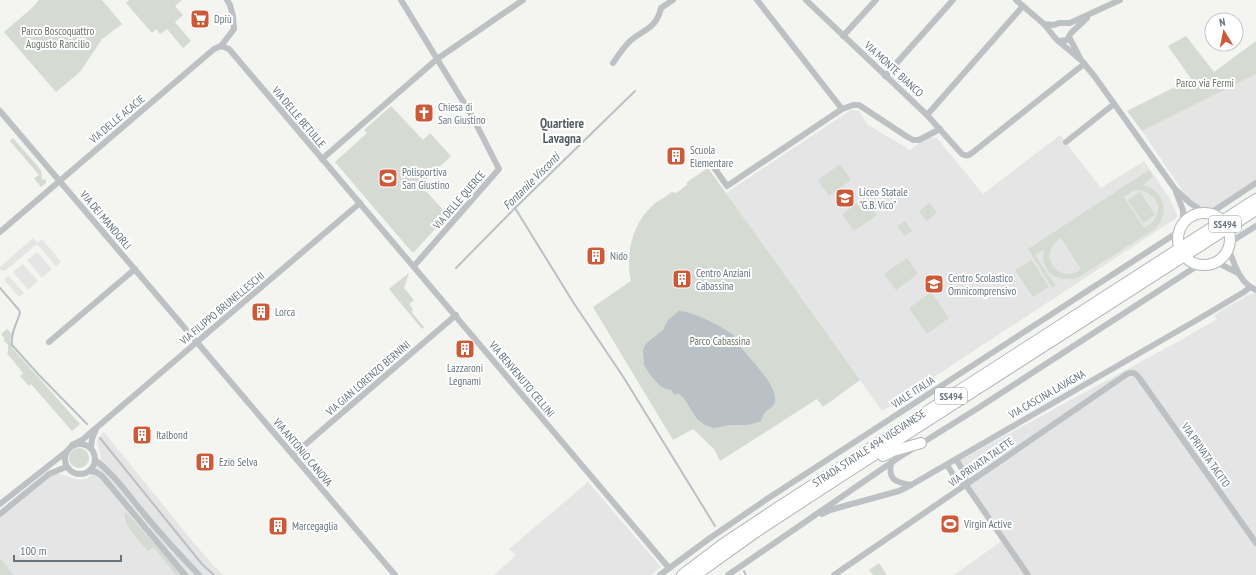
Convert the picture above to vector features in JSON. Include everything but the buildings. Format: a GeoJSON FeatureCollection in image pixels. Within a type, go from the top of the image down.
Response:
{"type":"FeatureCollection","features":[{"type":"Feature","properties":{"kind":"main road","name":"SS494"},"geometry":{"type":"LineString","coordinates":[[1225,225],[1256,199]]}},
{"type":"Feature","properties":{"kind":"main road","name":"SS494"},"geometry":{"type":"LineString","coordinates":[[1225,225],[1256,210]]}},
{"type":"Feature","properties":{"kind":"main road","name":"SS494"},"geometry":{"type":"LineString","coordinates":[[1182,227],[1187,219],[1193,216],[1207,214],[1214,215],[1225,225],[1229,233],[1229,245],[1222,258],[1211,264]]}},
{"type":"Feature","properties":{"kind":"main road","name":"STRADA STATALE 494 VIGEVANESE"},"geometry":{"type":"LineString","coordinates":[[682,575],[723,544],[777,508],[1225,225]]}},
{"type":"Feature","properties":{"kind":"main road"},"geometry":{"type":"LineString","coordinates":[[1182,227],[1179,242],[1182,252],[1194,263],[1211,264]]}},
{"type":"Feature","properties":{"kind":"main road","name":"STRADA STATALE 494 VIGEVANESE"},"geometry":{"type":"LineString","coordinates":[[696,575],[728,551],[1182,252]]}},
{"type":"Feature","properties":{"kind":"main road"},"geometry":{"type":"LineString","coordinates":[[815,494],[839,484],[889,453],[921,443]]}},
{"type":"Feature","properties":{"kind":"street","name":"VIA DELLE ACACIE"},"geometry":{"type":"LineString","coordinates":[[0,232],[214,49],[221,46],[234,29],[233,16],[227,0]]}},
{"type":"Feature","properties":{"kind":"street"},"geometry":{"type":"LineString","coordinates":[[402,0],[437,59]]}},
{"type":"Feature","properties":{"kind":"street"},"geometry":{"type":"LineString","coordinates":[[322,159],[437,59],[523,0]]}},
{"type":"Feature","properties":{"kind":"street"},"geometry":{"type":"LineString","coordinates":[[613,62],[629,42],[654,25],[661,8],[673,0]]}},
{"type":"Feature","properties":{"kind":"street"},"geometry":{"type":"LineString","coordinates":[[757,0],[842,109]]}},
{"type":"Feature","properties":{"kind":"street","name":"VIA MONTE BIANCO"},"geometry":{"type":"LineString","coordinates":[[806,0],[927,115],[965,156],[972,153],[1083,63]]}},
{"type":"Feature","properties":{"kind":"street"},"geometry":{"type":"LineString","coordinates":[[843,36],[876,0]]}},
{"type":"Feature","properties":{"kind":"street"},"geometry":{"type":"LineString","coordinates":[[886,76],[953,0]]}},
{"type":"Feature","properties":{"kind":"street"},"geometry":{"type":"LineString","coordinates":[[1016,0],[1044,24],[1056,39],[1083,63],[1175,188],[1190,204],[1207,214],[1256,183]]}},
{"type":"Feature","properties":{"kind":"street"},"geometry":{"type":"LineString","coordinates":[[1044,24],[1050,26],[1059,23],[1070,23],[1093,14],[1120,0]]}},
{"type":"Feature","properties":{"kind":"street"},"geometry":{"type":"LineString","coordinates":[[927,115],[1022,6]]}},
{"type":"Feature","properties":{"kind":"street"},"geometry":{"type":"LineString","coordinates":[[1059,41],[1063,41],[1093,14]]}},
{"type":"Feature","properties":{"kind":"street"},"geometry":{"type":"LineString","coordinates":[[1066,23],[1070,27],[1070,35],[1083,63]]}},
{"type":"Feature","properties":{"kind":"street"},"geometry":{"type":"LineString","coordinates":[[1052,34],[1053,27],[1056,24]]}},
{"type":"Feature","properties":{"kind":"street","name":"VIA DELLE BETULLE"},"geometry":{"type":"LineString","coordinates":[[221,46],[229,49],[360,203]]}},
{"type":"Feature","properties":{"kind":"street","name":"VIA DELLE QUERCE"},"geometry":{"type":"LineString","coordinates":[[414,266],[499,169],[472,116],[437,59]]}},
{"type":"Feature","properties":{"kind":"street"},"geometry":{"type":"LineString","coordinates":[[711,163],[727,186],[842,109],[856,104],[913,140],[919,140],[940,129]]}},
{"type":"Feature","properties":{"kind":"street"},"geometry":{"type":"LineString","coordinates":[[1066,142],[1114,104]]}},
{"type":"Feature","properties":{"kind":"street","name":"VIA DEI MANDORLI"},"geometry":{"type":"LineString","coordinates":[[0,111],[197,342]]}},
{"type":"Feature","properties":{"kind":"street"},"geometry":{"type":"LineString","coordinates":[[1175,188],[1183,210],[1182,227]]}},
{"type":"Feature","properties":{"kind":"street","name":"VIA BENVENUTO CELLINI"},"geometry":{"type":"LineString","coordinates":[[360,203],[670,568]]}},
{"type":"Feature","properties":{"kind":"street","name":"VIA FILIPPO BRUNELLESCHI"},"geometry":{"type":"LineString","coordinates":[[72,445],[82,440],[360,203]]}},
{"type":"Feature","properties":{"kind":"street"},"geometry":{"type":"LineString","coordinates":[[1256,226],[1229,245],[1238,273],[1250,287],[1256,290]]}},
{"type":"Feature","properties":{"kind":"street","name":"VIALE ITALIA"},"geometry":{"type":"LineString","coordinates":[[660,575],[770,497],[1176,234],[1182,227]]}},
{"type":"Feature","properties":{"kind":"street"},"geometry":{"type":"LineString","coordinates":[[728,575],[892,462],[1200,264]]}},
{"type":"Feature","properties":{"kind":"street"},"geometry":{"type":"LineString","coordinates":[[1211,264],[1220,264],[1238,273]]}},
{"type":"Feature","properties":{"kind":"street"},"geometry":{"type":"LineString","coordinates":[[49,342],[135,269]]}},
{"type":"Feature","properties":{"kind":"street","name":"VIA CASCINA LAVAGNA"},"geometry":{"type":"LineString","coordinates":[[809,520],[830,510],[899,491],[911,485],[1202,317],[1250,287]]}},
{"type":"Feature","properties":{"kind":"street","name":"VIA GIAN LORENZO BERNINI"},"geometry":{"type":"LineString","coordinates":[[293,455],[456,315]]}},
{"type":"Feature","properties":{"kind":"street","name":"VIA ANTONIO CANOVA"},"geometry":{"type":"LineString","coordinates":[[197,342],[395,575]]}},
{"type":"Feature","properties":{"kind":"street","name":"VIA PRIVATA TALETE"},"geometry":{"type":"LineString","coordinates":[[834,575],[1127,374],[1135,373],[1140,379]]}},
{"type":"Feature","properties":{"kind":"street","name":"VIA PRIVATA TACITO"},"geometry":{"type":"LineString","coordinates":[[1140,379],[1256,543]]}},
{"type":"Feature","properties":{"kind":"street"},"geometry":{"type":"LineString","coordinates":[[91,448],[92,439],[96,428]]}},
{"type":"Feature","properties":{"kind":"street"},"geometry":{"type":"LineString","coordinates":[[0,504],[66,452],[72,445],[82,444],[91,448],[94,452],[95,464],[90,471]]}},
{"type":"Feature","properties":{"kind":"street"},"geometry":{"type":"LineString","coordinates":[[66,452],[65,462],[69,471],[78,474],[90,471],[96,472],[102,476],[185,575]]}},
{"type":"Feature","properties":{"kind":"street"},"geometry":{"type":"LineString","coordinates":[[956,459],[965,474],[966,485]]}},
{"type":"Feature","properties":{"kind":"street"},"geometry":{"type":"LineString","coordinates":[[95,460],[106,468],[118,481],[160,532],[199,575]]}},
{"type":"Feature","properties":{"kind":"street"},"geometry":{"type":"LineString","coordinates":[[892,462],[890,471],[891,477],[901,484],[911,485]]}},
{"type":"Feature","properties":{"kind":"street"},"geometry":{"type":"LineString","coordinates":[[947,464],[956,479],[966,485],[1028,575]]}},
{"type":"Feature","properties":{"kind":"street"},"geometry":{"type":"LineString","coordinates":[[0,514],[49,474],[66,467]]}},
{"type":"Feature","properties":{"kind":"street"},"geometry":{"type":"LineString","coordinates":[[842,496],[844,504],[848,505]]}},
{"type":"Feature","properties":{"kind":"shaded area"},"geometry":{"type":"Polygon","coordinates":[[[1256,74],[1256,181],[1209,212],[1191,203],[1142,131],[1256,74]]]}},
{"type":"Feature","properties":{"kind":"shaded area","name":"Centro Scolastico Omnicomprensivo"},"geometry":{"type":"Polygon","coordinates":[[[851,110],[859,111],[868,125],[910,150],[928,137],[937,138],[983,194],[1060,135],[1101,188],[1144,161],[1169,197],[1178,217],[882,411],[726,193],[851,110]]]}},
{"type":"Feature","properties":{"kind":"shaded area"},"geometry":{"type":"Polygon","coordinates":[[[33,238],[38,243],[42,239],[61,262],[56,266],[37,244],[5,271],[0,269],[0,267],[33,238]]]}},
{"type":"Feature","properties":{"kind":"shaded area"},"geometry":{"type":"Polygon","coordinates":[[[37,252],[52,269],[42,278],[27,260],[37,252]]]}},
{"type":"Feature","properties":{"kind":"shaded area"},"geometry":{"type":"Polygon","coordinates":[[[23,264],[38,281],[28,290],[13,272],[23,264]]]}},
{"type":"Feature","properties":{"kind":"shaded area"},"geometry":{"type":"Polygon","coordinates":[[[9,276],[24,293],[19,297],[4,280],[9,276]]]}},
{"type":"Feature","properties":{"kind":"shaded area"},"geometry":{"type":"Polygon","coordinates":[[[1256,293],[1256,575],[954,575],[1006,538],[955,463],[1181,340],[1217,319],[1214,315],[1248,295],[1256,293]]]}},
{"type":"Feature","properties":{"kind":"shaded area"},"geometry":{"type":"Polygon","coordinates":[[[679,311],[692,313],[699,316],[732,334],[742,349],[768,380],[774,393],[775,401],[764,414],[761,421],[749,425],[730,425],[714,428],[705,425],[697,419],[683,397],[678,393],[675,395],[671,390],[661,387],[651,376],[644,365],[644,347],[663,330],[668,320],[679,311]]]}},
{"type":"Feature","properties":{"kind":"shaded area"},"geometry":{"type":"Polygon","coordinates":[[[104,432],[193,542],[223,575],[14,575],[0,558],[0,516],[53,474],[60,474],[79,480],[87,479],[101,460],[97,439],[104,432]]]}},
{"type":"Feature","properties":{"kind":"shaded area"},"geometry":{"type":"Polygon","coordinates":[[[588,482],[661,567],[651,575],[494,575],[516,555],[509,549],[588,482]]]}},
{"type":"Feature","properties":{"kind":"green space","name":"Parco Boscoquattro Augusto Rancilio"},"geometry":{"type":"Polygon","coordinates":[[[39,0],[102,0],[122,24],[102,39],[80,72],[56,92],[4,32],[39,0]]]}},
{"type":"Feature","properties":{"kind":"green space"},"geometry":{"type":"Polygon","coordinates":[[[129,0],[182,0],[175,6],[183,15],[175,22],[191,41],[183,48],[167,29],[160,34],[156,29],[152,33],[126,3],[129,0]]]}},
{"type":"Feature","properties":{"kind":"green space","name":"Parco via Fermi"},"geometry":{"type":"Polygon","coordinates":[[[1186,36],[1214,72],[1241,52],[1244,52],[1244,50],[1256,41],[1256,74],[1142,131],[1127,111],[1191,79],[1168,46],[1186,36]]]}},
{"type":"Feature","properties":{"kind":"green space","name":"Polisportiva San Giustino"},"geometry":{"type":"Polygon","coordinates":[[[391,106],[423,140],[430,133],[451,156],[420,185],[448,215],[414,252],[411,251],[335,162],[367,133],[364,130],[391,106]]]}},
{"type":"Feature","properties":{"kind":"green space"},"geometry":{"type":"Polygon","coordinates":[[[13,138],[41,170],[42,180],[46,179],[46,183],[41,187],[34,178],[39,175],[10,141],[13,138]]]}},
{"type":"Feature","properties":{"kind":"green space"},"geometry":{"type":"Polygon","coordinates":[[[840,164],[851,180],[829,196],[818,180],[840,164]]]}},
{"type":"Feature","properties":{"kind":"green space","name":"Parco Cabassina"},"geometry":{"type":"Polygon","coordinates":[[[708,168],[860,380],[823,407],[817,399],[720,461],[714,449],[693,429],[673,440],[593,307],[631,281],[629,261],[632,241],[639,222],[645,213],[656,202],[672,192],[676,193],[687,185],[687,182],[708,168]]]}},
{"type":"Feature","properties":{"kind":"green space"},"geometry":{"type":"Polygon","coordinates":[[[1149,170],[1153,177],[1143,185],[1156,192],[1163,202],[1164,209],[1163,215],[1156,228],[1079,277],[1067,279],[1056,277],[1051,274],[1045,265],[1043,258],[1044,249],[1035,255],[1056,285],[1052,288],[1028,249],[1149,170]],[[1137,190],[1124,197],[1144,228],[1152,223],[1157,215],[1158,205],[1156,200],[1148,193],[1137,190]],[[1061,238],[1053,245],[1050,252],[1050,259],[1053,266],[1058,271],[1065,274],[1073,273],[1081,269],[1061,238]]]}},
{"type":"Feature","properties":{"kind":"green space"},"geometry":{"type":"Polygon","coordinates":[[[1140,192],[1155,215],[1143,223],[1128,200],[1140,192]]]}},
{"type":"Feature","properties":{"kind":"green space"},"geometry":{"type":"Polygon","coordinates":[[[864,198],[877,215],[854,231],[842,214],[864,198]]]}},
{"type":"Feature","properties":{"kind":"green space"},"geometry":{"type":"Polygon","coordinates":[[[930,203],[937,213],[926,221],[919,211],[930,203]]]}},
{"type":"Feature","properties":{"kind":"green space"},"geometry":{"type":"Polygon","coordinates":[[[905,221],[912,231],[904,236],[897,226],[905,221]]]}},
{"type":"Feature","properties":{"kind":"green space"},"geometry":{"type":"Polygon","coordinates":[[[907,258],[918,274],[896,290],[884,274],[907,258]]]}},
{"type":"Feature","properties":{"kind":"green space"},"geometry":{"type":"Polygon","coordinates":[[[1032,260],[1049,287],[1033,297],[1015,270],[1032,260]]]}},
{"type":"Feature","properties":{"kind":"green space"},"geometry":{"type":"Polygon","coordinates":[[[409,273],[404,288],[414,300],[409,304],[413,309],[413,314],[424,327],[422,329],[389,289],[409,273]]]}},
{"type":"Feature","properties":{"kind":"green space"},"geometry":{"type":"Polygon","coordinates":[[[931,292],[949,318],[927,334],[909,308],[931,292]]]}},
{"type":"Feature","properties":{"kind":"green space"},"geometry":{"type":"Polygon","coordinates":[[[7,329],[11,333],[10,341],[13,349],[80,424],[72,431],[31,384],[29,386],[20,376],[23,373],[7,353],[8,345],[3,340],[5,339],[1,334],[7,329]]]}},
{"type":"Feature","properties":{"kind":"green space"},"geometry":{"type":"Polygon","coordinates":[[[79,448],[86,451],[89,458],[86,465],[79,468],[72,465],[69,458],[72,451],[79,448]]]}},
{"type":"Feature","properties":{"kind":"green space"},"geometry":{"type":"Polygon","coordinates":[[[125,511],[182,575],[176,575],[174,573],[154,547],[148,551],[128,527],[125,511]]]}},
{"type":"Feature","properties":{"kind":"green space"},"geometry":{"type":"Polygon","coordinates":[[[0,558],[14,575],[0,575],[0,558]]]}},
{"type":"Feature","properties":{"kind":"green space"},"geometry":{"type":"Polygon","coordinates":[[[879,563],[887,575],[873,575],[869,570],[879,563]]]}},
{"type":"Feature","properties":{"kind":"waterway","name":"Fontanile Visconti"},"geometry":{"type":"LineString","coordinates":[[456,268],[635,91]]}},
{"type":"Feature","properties":{"kind":"waterway"},"geometry":{"type":"LineString","coordinates":[[515,208],[573,302],[624,378],[715,526]]}},
{"type":"Feature","properties":{"kind":"waterway"},"geometry":{"type":"LineString","coordinates":[[0,288],[20,313],[13,333],[12,345],[87,424]]}},
{"type":"Feature","properties":{"kind":"waterway"},"geometry":{"type":"LineString","coordinates":[[100,438],[202,564],[214,575]]}},
{"type":"Feature","properties":{"kind":"waterway"},"geometry":{"type":"LineString","coordinates":[[744,571],[746,575]]}},
{"type":"Feature","properties":{"kind":"place","name":"Dpiù"},"geometry":{"type":"Point","coordinates":[200,19]}},
{"type":"Feature","properties":{"kind":"place","name":"Chiesa di San Giustino"},"geometry":{"type":"Point","coordinates":[424,113]}},
{"type":"Feature","properties":{"kind":"place","name":"Scuola Elementare"},"geometry":{"type":"Point","coordinates":[676,156]}},
{"type":"Feature","properties":{"kind":"place","name":"Polisportiva San Giustino"},"geometry":{"type":"Point","coordinates":[388,178]}},
{"type":"Feature","properties":{"kind":"place","name":"Liceo Statale \"G.B. Vico\""},"geometry":{"type":"Point","coordinates":[845,198]}},
{"type":"Feature","properties":{"kind":"place","name":"Nido"},"geometry":{"type":"Point","coordinates":[596,256]}},
{"type":"Feature","properties":{"kind":"place","name":"Centro Anziani Cabassina"},"geometry":{"type":"Point","coordinates":[682,279]}},
{"type":"Feature","properties":{"kind":"place","name":"Centro Scolastico Omnicomprensivo"},"geometry":{"type":"Point","coordinates":[934,284]}},
{"type":"Feature","properties":{"kind":"place","name":"Lorca"},"geometry":{"type":"Point","coordinates":[261,312]}},
{"type":"Feature","properties":{"kind":"place","name":"Lazzaroni Legnami"},"geometry":{"type":"Point","coordinates":[465,349]}},
{"type":"Feature","properties":{"kind":"place","name":"Italbond"},"geometry":{"type":"Point","coordinates":[142,435]}},
{"type":"Feature","properties":{"kind":"place","name":"Ezio Selva"},"geometry":{"type":"Point","coordinates":[205,462]}},
{"type":"Feature","properties":{"kind":"place","name":"Virgin Active"},"geometry":{"type":"Point","coordinates":[950,524]}},
{"type":"Feature","properties":{"kind":"place","name":"Marcegaglia"},"geometry":{"type":"Point","coordinates":[278,526]}},
{"type":"Feature","properties":{"kind":"district","name":"Quartiere Lavagna"},"geometry":{"type":"Point","coordinates":[562,130]}}]}
